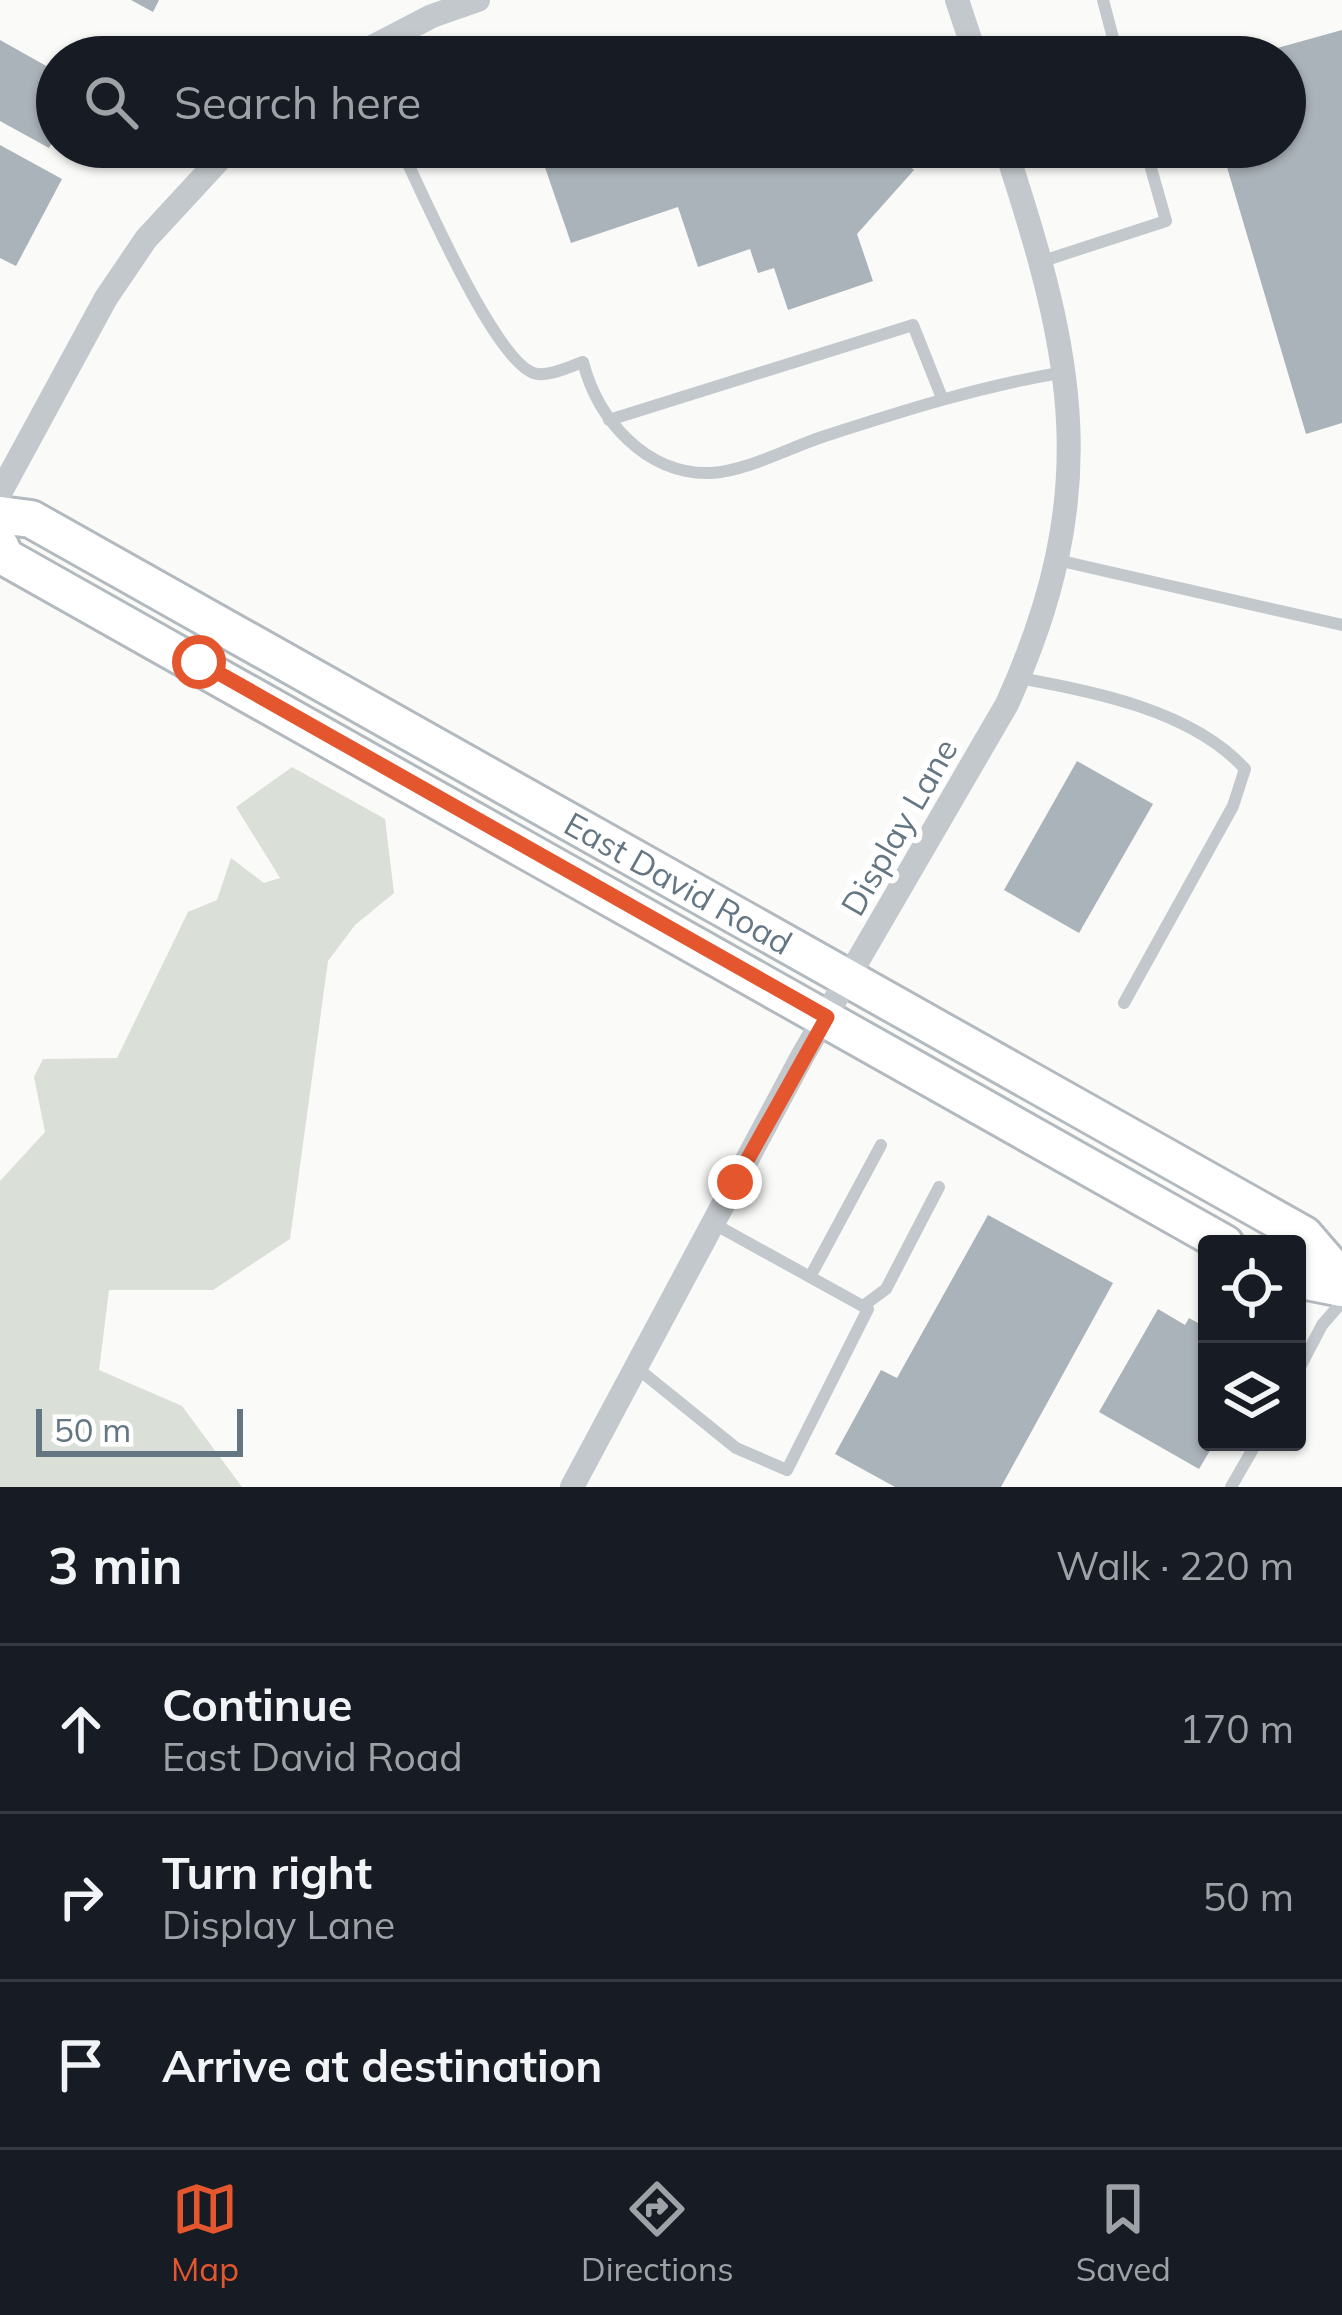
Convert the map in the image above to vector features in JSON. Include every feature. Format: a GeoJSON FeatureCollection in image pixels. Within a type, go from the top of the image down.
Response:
{"type":"FeatureCollection","features":[{"type":"Feature","properties":{"kind":"street"},"geometry":{"type":"LineString","coordinates":[[394,36],[478,0]]}},
{"type":"Feature","properties":{"kind":"street"},"geometry":{"type":"LineString","coordinates":[[957,0],[969,36]]}},
{"type":"Feature","properties":{"kind":"street"},"geometry":{"type":"LineString","coordinates":[[0,493],[106,298],[184,193],[210,168]]}},
{"type":"Feature","properties":{"kind":"street","name":"Display Lane"},"geometry":{"type":"LineString","coordinates":[[572,1487],[827,1017],[1019,678],[1057,560],[1069,499],[1066,372],[1043,261],[1013,168]]}},
{"type":"Feature","properties":{"kind":"street","name":"East David Road"},"geometry":{"type":"LineString","coordinates":[[0,515],[31,519],[70,540],[1304,1234],[1342,1279]]}},
{"type":"Feature","properties":{"kind":"street","name":"East David Road"},"geometry":{"type":"LineString","coordinates":[[0,546],[5,557],[1210,1235]]}},
{"type":"Feature","properties":{"kind":"street"},"geometry":{"type":"LineString","coordinates":[[1306,1281],[1342,1288]]}},
{"type":"Feature","properties":{"kind":"lane"},"geometry":{"type":"LineString","coordinates":[[1103,0],[1112,36]]}},
{"type":"Feature","properties":{"kind":"lane"},"geometry":{"type":"LineString","coordinates":[[411,168],[491,328],[519,366],[539,375],[584,362],[592,398],[609,420],[660,464],[712,473],[941,398],[1066,372]]}},
{"type":"Feature","properties":{"kind":"lane"},"geometry":{"type":"LineString","coordinates":[[1043,261],[1166,221],[1150,168]]}},
{"type":"Feature","properties":{"kind":"lane"},"geometry":{"type":"LineString","coordinates":[[609,420],[913,325],[941,398]]}},
{"type":"Feature","properties":{"kind":"lane"},"geometry":{"type":"LineString","coordinates":[[1057,560],[1342,625]]}},
{"type":"Feature","properties":{"kind":"lane"},"geometry":{"type":"LineString","coordinates":[[1019,678],[1117,696],[1228,751],[1245,769],[1233,806],[1124,1003]]}},
{"type":"Feature","properties":{"kind":"lane"},"geometry":{"type":"LineString","coordinates":[[810,1277],[881,1145]]}},
{"type":"Feature","properties":{"kind":"lane"},"geometry":{"type":"LineString","coordinates":[[863,1306],[886,1289],[940,1187]]}},
{"type":"Feature","properties":{"kind":"lane"},"geometry":{"type":"LineString","coordinates":[[637,1368],[736,1448],[787,1470],[868,1309],[716,1225]]}},
{"type":"Feature","properties":{"kind":"lane"},"geometry":{"type":"LineString","coordinates":[[1306,1356],[1322,1325],[1342,1302]]}},
{"type":"Feature","properties":{"kind":"lane"},"geometry":{"type":"LineString","coordinates":[[1231,1487],[1252,1451]]}},
{"type":"Feature","properties":{"kind":"shaded area"},"geometry":{"type":"Polygon","coordinates":[[[292,767],[385,819],[394,893],[355,925],[328,961],[290,1239],[213,1290],[109,1290],[99,1370],[182,1406],[242,1487],[0,1487],[0,1181],[45,1132],[34,1077],[43,1059],[117,1058],[188,912],[217,900],[231,858],[264,883],[280,878],[236,807],[292,767]]]}},
{"type":"Feature","properties":{"kind":"building"},"geometry":{"type":"Polygon","coordinates":[[[131,0],[159,0],[153,12],[131,0]]]}},
{"type":"Feature","properties":{"kind":"building"},"geometry":{"type":"Polygon","coordinates":[[[1342,30],[1342,423],[1306,434],[1227,168],[1306,168],[1306,40],[1342,30]]]}},
{"type":"Feature","properties":{"kind":"building"},"geometry":{"type":"Polygon","coordinates":[[[0,40],[36,60],[36,141],[0,121],[0,40]]]}},
{"type":"Feature","properties":{"kind":"building"},"geometry":{"type":"Polygon","coordinates":[[[0,145],[62,179],[16,266],[0,258],[0,145]]]}},
{"type":"Feature","properties":{"kind":"building"},"geometry":{"type":"Polygon","coordinates":[[[545,168],[914,170],[857,234],[873,281],[788,310],[774,268],[758,273],[750,249],[698,267],[678,207],[571,243],[545,168]]]}},
{"type":"Feature","properties":{"kind":"building"},"geometry":{"type":"Polygon","coordinates":[[[1077,761],[1153,804],[1079,933],[1004,890],[1077,761]]]}},
{"type":"Feature","properties":{"kind":"building"},"geometry":{"type":"Polygon","coordinates":[[[988,1215],[1113,1283],[1001,1487],[895,1487],[835,1454],[881,1370],[897,1378],[988,1215]]]}},
{"type":"Feature","properties":{"kind":"building"},"geometry":{"type":"Polygon","coordinates":[[[1158,1309],[1185,1325],[1189,1318],[1198,1323],[1198,1451],[1210,1451],[1199,1469],[1099,1412],[1158,1309]]]}},
{"type":"Feature","properties":{"kind":"route"},"geometry":{"type":"LineString","coordinates":[[199,662],[827,1017],[735,1182]]}}]}
